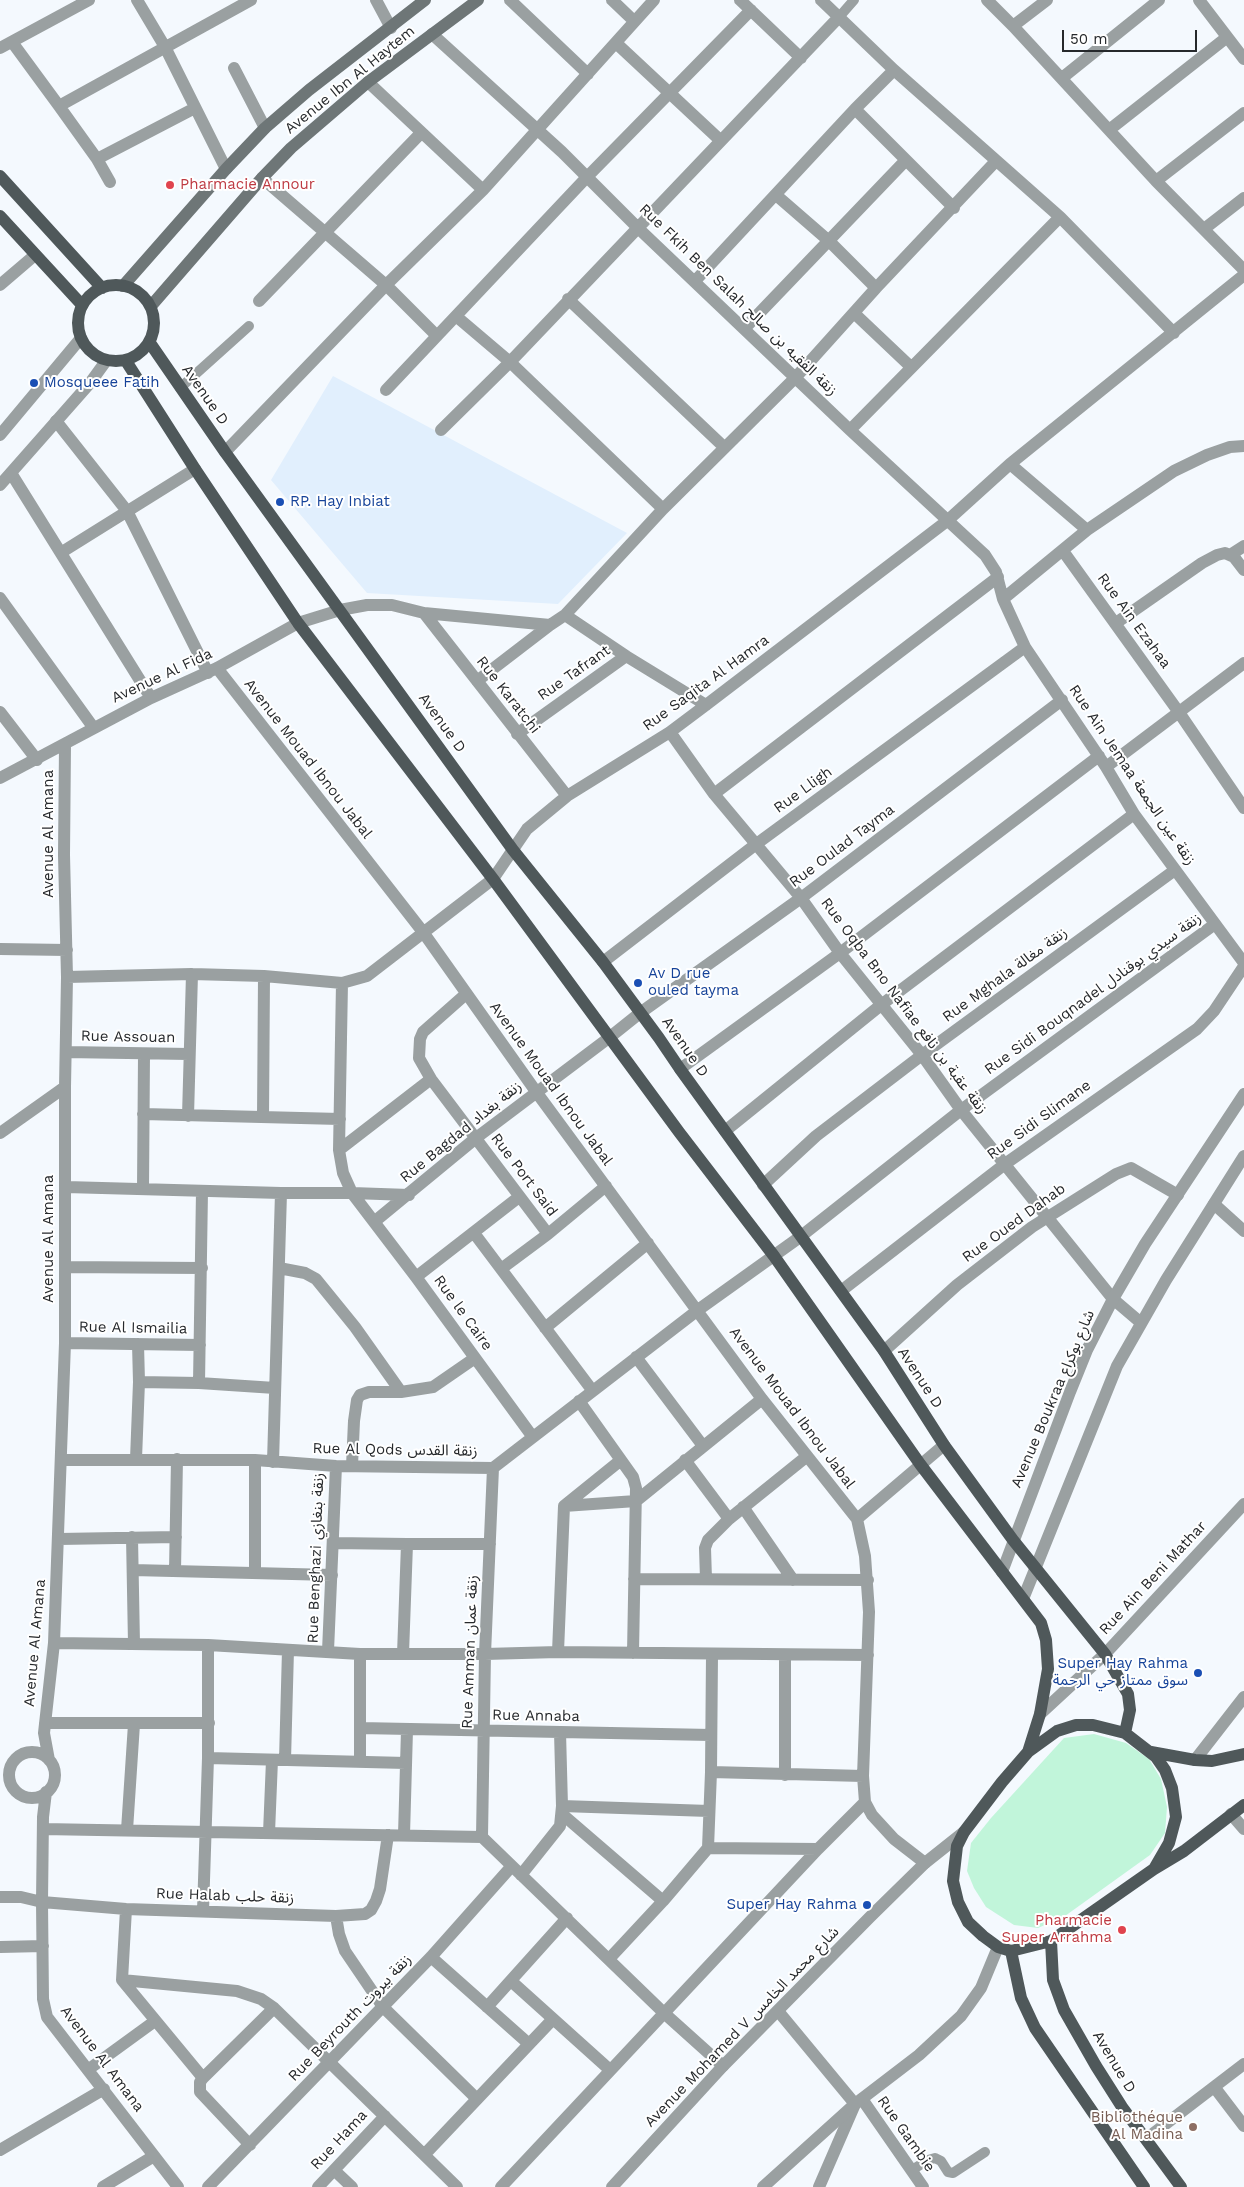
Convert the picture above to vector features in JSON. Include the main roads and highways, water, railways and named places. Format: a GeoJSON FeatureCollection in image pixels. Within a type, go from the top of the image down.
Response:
{"type":"FeatureCollection","features":[{"type":"Feature","properties":{"kind":"main road","name":"Avenue Ibn Al Haytem"},"geometry":{"type":"LineString","coordinates":[[123,286],[265,128],[309,90],[426,0]]}},
{"type":"Feature","properties":{"kind":"main road","name":"Avenue Ibn Al Haytem"},"geometry":{"type":"LineString","coordinates":[[151,306],[262,178],[319,123],[368,82],[478,0]]}},
{"type":"Feature","properties":{"kind":"main road"},"geometry":{"type":"LineString","coordinates":[[0,176],[102,288]]}},
{"type":"Feature","properties":{"kind":"main road"},"geometry":{"type":"LineString","coordinates":[[0,216],[82,305]]}},
{"type":"Feature","properties":{"kind":"main road"},"geometry":{"type":"LineString","coordinates":[[123,286],[139,293],[151,306],[154,324],[150,343],[135,357],[126,361],[106,361],[96,356],[80,338],[78,316],[82,305],[90,295],[102,288],[123,286]]}},
{"type":"Feature","properties":{"kind":"main road","name":"Avenue D"},"geometry":{"type":"LineString","coordinates":[[150,343],[225,452],[513,850],[640,1013],[841,1291],[884,1351],[944,1445],[1013,1540],[1104,1654],[1121,1679],[1128,1694],[1130,1710],[1125,1733]]}},
{"type":"Feature","properties":{"kind":"main road"},"geometry":{"type":"LineString","coordinates":[[126,361],[195,469],[298,623],[493,879],[679,1132],[774,1256],[920,1464],[1041,1623],[1046,1640],[1048,1669],[1040,1714],[1028,1752]]}},
{"type":"Feature","properties":{"kind":"main road"},"geometry":{"type":"LineString","coordinates":[[1154,1870],[1169,1843],[1176,1817],[1172,1788],[1165,1770],[1150,1752],[1125,1733],[1093,1725],[1076,1725],[1057,1731],[1028,1752],[964,1832],[957,1846],[953,1881],[958,1902],[968,1922],[998,1947],[1012,1951],[1051,1941],[1184,1851],[1244,1805]]}},
{"type":"Feature","properties":{"kind":"main road"},"geometry":{"type":"LineString","coordinates":[[1150,1752],[1212,1761],[1244,1754]]}},
{"type":"Feature","properties":{"kind":"main road","name":"Avenue D"},"geometry":{"type":"LineString","coordinates":[[1051,1941],[1054,1980],[1064,2010],[1096,2066],[1181,2187]]}},
{"type":"Feature","properties":{"kind":"main road"},"geometry":{"type":"LineString","coordinates":[[1012,1951],[1015,1978],[1021,1998],[1035,2028],[1144,2187]]}},
{"type":"Feature","properties":{"kind":"place","name":"Pharmacie Annour"},"geometry":{"type":"Point","coordinates":[170,185]}},
{"type":"Feature","properties":{"kind":"place","name":"Mosqueee Fatih"},"geometry":{"type":"Point","coordinates":[34,383]}},
{"type":"Feature","properties":{"kind":"place","name":"RP. Hay Inbiat"},"geometry":{"type":"Point","coordinates":[280,502]}},
{"type":"Feature","properties":{"kind":"place","name":"Av D rue ouled tayma"},"geometry":{"type":"Point","coordinates":[638,983]}},
{"type":"Feature","properties":{"kind":"place","name":"Super Hay Rahma سوق ممتاز حي الرحمة"},"geometry":{"type":"Point","coordinates":[1198,1673]}},
{"type":"Feature","properties":{"kind":"place","name":"Super Hay Rahma"},"geometry":{"type":"Point","coordinates":[867,1905]}},
{"type":"Feature","properties":{"kind":"place","name":"Pharmacie Super Arrahma"},"geometry":{"type":"Point","coordinates":[1122,1930]}},
{"type":"Feature","properties":{"kind":"place","name":"Bibliothéque Al Madina"},"geometry":{"type":"Point","coordinates":[1193,2127]}}]}
